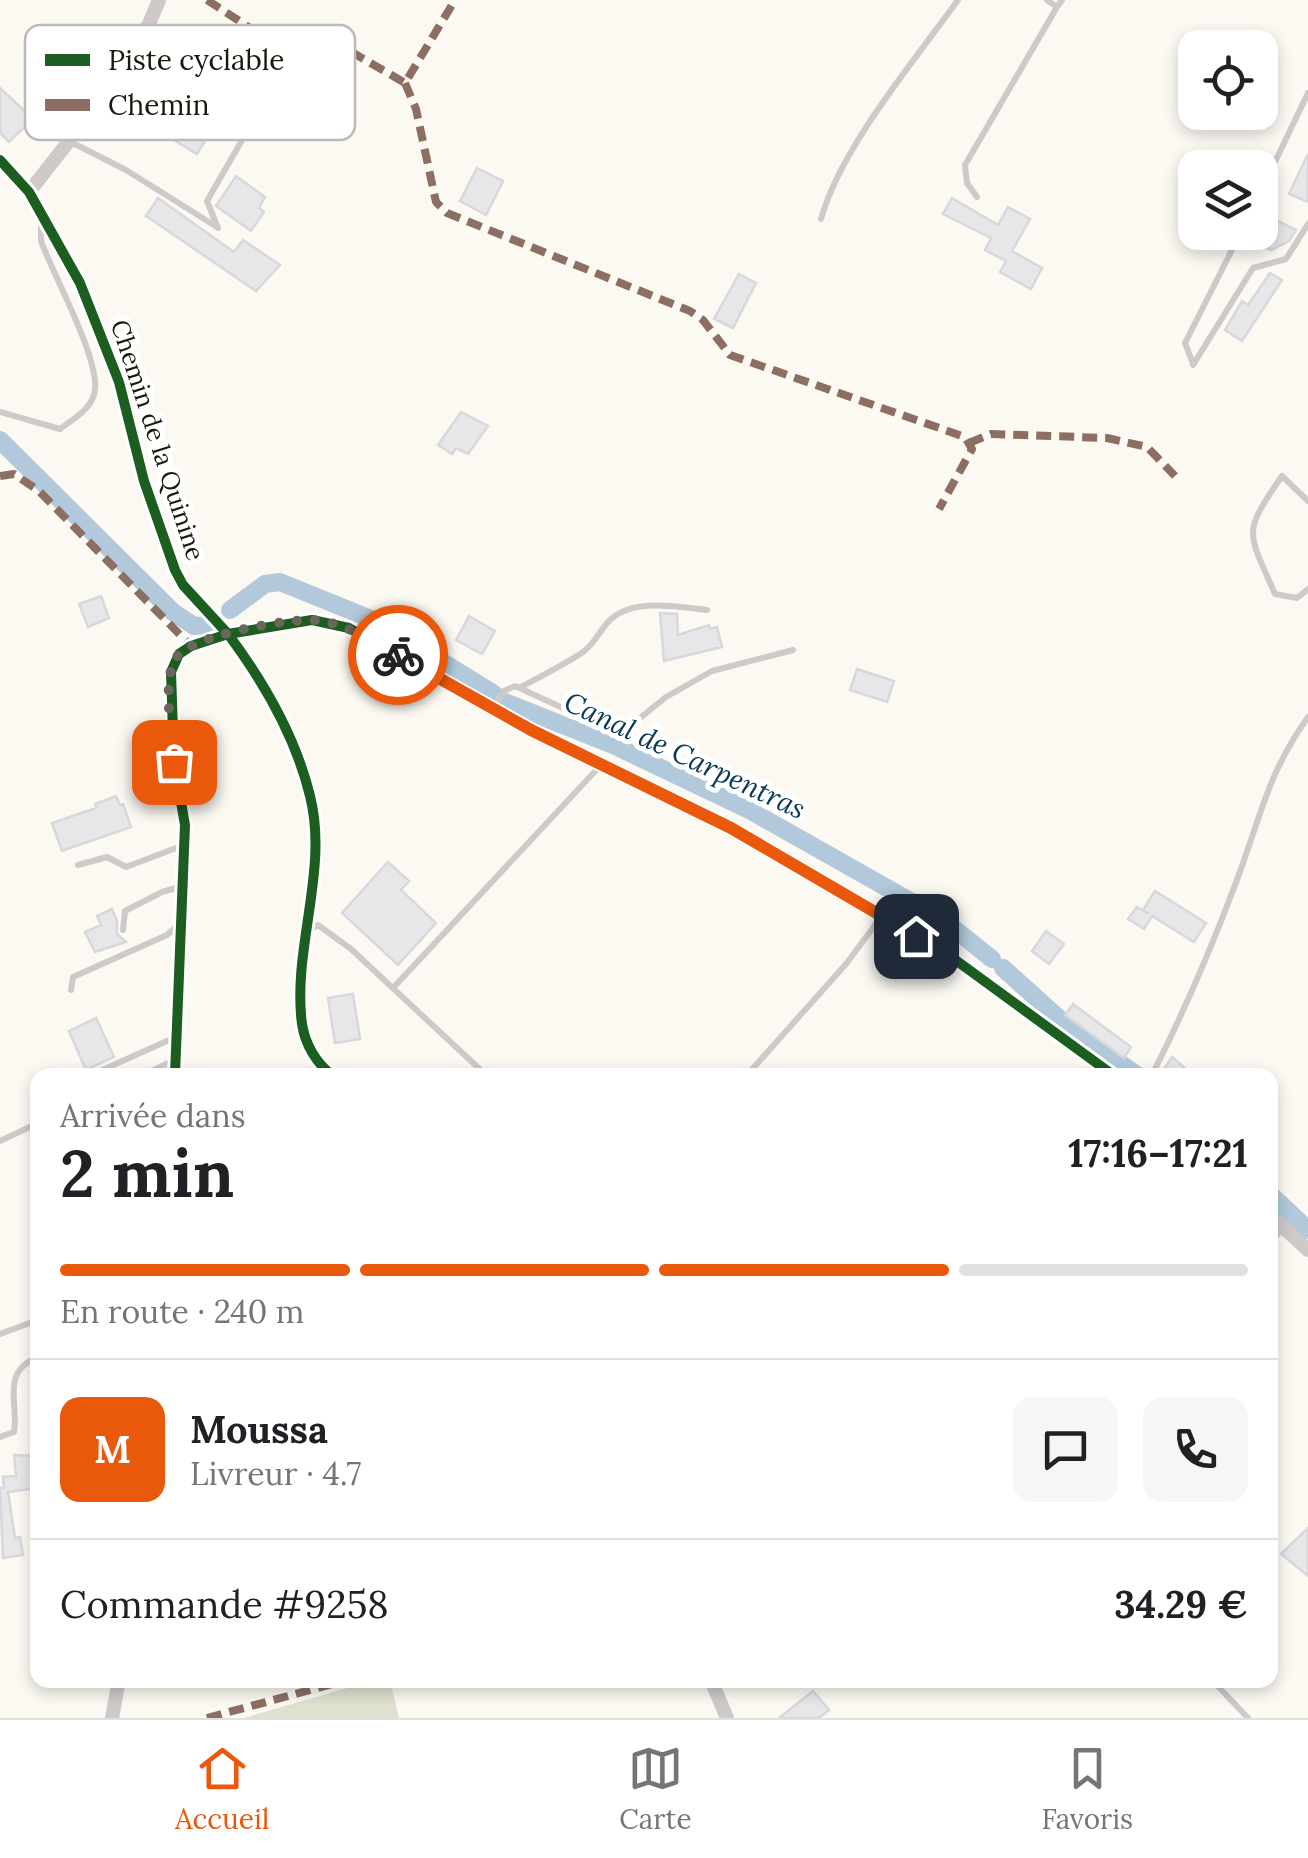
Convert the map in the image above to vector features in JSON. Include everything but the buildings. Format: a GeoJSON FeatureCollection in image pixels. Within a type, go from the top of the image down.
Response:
{"type":"FeatureCollection","features":[{"type":"Feature","properties":{"kind":"street"},"geometry":{"type":"LineString","coordinates":[[148,25],[158,0]]}},
{"type":"Feature","properties":{"kind":"street"},"geometry":{"type":"LineString","coordinates":[[29,192],[70,141]]}},
{"type":"Feature","properties":{"kind":"street","name":"Chemin de la Quinine"},"geometry":{"type":"LineString","coordinates":[[0,160],[29,192],[80,283],[119,382],[144,481],[175,570],[260,677],[311,798],[314,848],[302,1027],[310,1049],[323,1068]]}},
{"type":"Feature","properties":{"kind":"street"},"geometry":{"type":"LineString","coordinates":[[176,1067],[186,845],[174,762],[171,672],[179,654],[228,634],[312,620],[348,628],[531,730],[731,828],[950,956],[1104,1068]]}},
{"type":"Feature","properties":{"kind":"street"},"geometry":{"type":"LineString","coordinates":[[1278,1222],[1308,1250]]}},
{"type":"Feature","properties":{"kind":"street"},"geometry":{"type":"LineString","coordinates":[[112,1718],[117,1688]]}},
{"type":"Feature","properties":{"kind":"street"},"geometry":{"type":"LineString","coordinates":[[714,1688],[727,1718]]}},
{"type":"Feature","properties":{"kind":"lane"},"geometry":{"type":"LineString","coordinates":[[821,220],[829,190],[958,0]]}},
{"type":"Feature","properties":{"kind":"lane"},"geometry":{"type":"LineString","coordinates":[[978,198],[967,182],[965,164],[1060,3],[1047,0]]}},
{"type":"Feature","properties":{"kind":"lane"},"geometry":{"type":"LineString","coordinates":[[1278,155],[1308,93]]}},
{"type":"Feature","properties":{"kind":"lane"},"geometry":{"type":"LineString","coordinates":[[70,141],[126,170],[218,228],[207,201],[242,140]]}},
{"type":"Feature","properties":{"kind":"lane"},"geometry":{"type":"LineString","coordinates":[[0,412],[60,430],[89,406],[96,391],[84,344],[41,241],[42,213]]}},
{"type":"Feature","properties":{"kind":"lane"},"geometry":{"type":"LineString","coordinates":[[1231,250],[1185,342],[1193,365],[1253,268],[1286,258],[1308,224]]}},
{"type":"Feature","properties":{"kind":"lane"},"geometry":{"type":"LineString","coordinates":[[1308,501],[1282,476],[1255,515],[1251,541],[1275,594],[1297,598],[1308,589]]}},
{"type":"Feature","properties":{"kind":"lane"},"geometry":{"type":"LineString","coordinates":[[520,688],[580,654],[610,619],[627,610],[660,605],[707,610]]}},
{"type":"Feature","properties":{"kind":"lane"},"geometry":{"type":"LineString","coordinates":[[493,707],[508,687],[520,688],[602,726],[634,722],[666,697],[712,672],[793,650]]}},
{"type":"Feature","properties":{"kind":"lane"},"geometry":{"type":"LineString","coordinates":[[1155,1068],[1236,883],[1278,762],[1308,716]]}},
{"type":"Feature","properties":{"kind":"lane"},"geometry":{"type":"LineString","coordinates":[[392,988],[602,765]]}},
{"type":"Feature","properties":{"kind":"lane"},"geometry":{"type":"LineString","coordinates":[[78,866],[107,856],[126,868],[186,845]]}},
{"type":"Feature","properties":{"kind":"lane"},"geometry":{"type":"LineString","coordinates":[[123,930],[125,911],[162,892],[184,886]]}},
{"type":"Feature","properties":{"kind":"lane"},"geometry":{"type":"LineString","coordinates":[[754,1068],[846,964],[882,916]]}},
{"type":"Feature","properties":{"kind":"lane"},"geometry":{"type":"LineString","coordinates":[[71,990],[73,977],[167,935],[184,920]]}},
{"type":"Feature","properties":{"kind":"lane"},"geometry":{"type":"LineString","coordinates":[[307,932],[318,925],[350,949],[478,1068]]}},
{"type":"Feature","properties":{"kind":"lane"},"geometry":{"type":"LineString","coordinates":[[107,1068],[177,1037]]}},
{"type":"Feature","properties":{"kind":"lane"},"geometry":{"type":"LineString","coordinates":[[1092,1068],[1094,1059]]}},
{"type":"Feature","properties":{"kind":"lane"},"geometry":{"type":"LineString","coordinates":[[0,1141],[30,1128]]}},
{"type":"Feature","properties":{"kind":"lane"},"geometry":{"type":"LineString","coordinates":[[1278,1234],[1284,1228]]}},
{"type":"Feature","properties":{"kind":"lane"},"geometry":{"type":"LineString","coordinates":[[0,1334],[30,1323]]}},
{"type":"Feature","properties":{"kind":"lane"},"geometry":{"type":"LineString","coordinates":[[0,1437],[14,1432],[16,1419],[9,1394],[18,1371],[30,1360]]}},
{"type":"Feature","properties":{"kind":"lane"},"geometry":{"type":"LineString","coordinates":[[0,1397],[9,1394]]}},
{"type":"Feature","properties":{"kind":"lane"},"geometry":{"type":"LineString","coordinates":[[1220,1688],[1248,1718]]}},
{"type":"Feature","properties":{"kind":"green space"},"geometry":{"type":"Polygon","coordinates":[[[347,1688],[392,1688],[399,1718],[244,1718],[347,1688]]]}},
{"type":"Feature","properties":{"kind":"waterway","name":"Canal de Carpentras"},"geometry":{"type":"LineString","coordinates":[[0,440],[173,612],[194,626],[212,625]]}},
{"type":"Feature","properties":{"kind":"waterway","name":"Canal de Carpentras"},"geometry":{"type":"LineString","coordinates":[[230,610],[265,584],[280,582],[376,621],[494,694]]}},
{"type":"Feature","properties":{"kind":"waterway","name":"Canal de Carpentras"},"geometry":{"type":"LineString","coordinates":[[505,702],[613,745],[751,811],[942,919],[992,959]]}},
{"type":"Feature","properties":{"kind":"waterway","name":"Canal de Carpentras"},"geometry":{"type":"LineString","coordinates":[[1003,968],[1065,1024],[1127,1068]]}},
{"type":"Feature","properties":{"kind":"waterway","name":"Canal de Carpentras"},"geometry":{"type":"LineString","coordinates":[[1278,1202],[1308,1230]]}},
{"type":"Feature","properties":{"kind":"marked path"},"geometry":{"type":"LineString","coordinates":[[207,0],[245,25]]}},
{"type":"Feature","properties":{"kind":"marked path"},"geometry":{"type":"LineString","coordinates":[[355,54],[405,83],[455,0]]}},
{"type":"Feature","properties":{"kind":"marked path"},"geometry":{"type":"LineString","coordinates":[[405,83],[416,109],[436,202],[447,213],[690,311],[703,320],[730,355],[965,437],[972,449],[939,509]]}},
{"type":"Feature","properties":{"kind":"marked path"},"geometry":{"type":"LineString","coordinates":[[969,443],[991,434],[1107,438],[1147,447],[1175,476]]}},
{"type":"Feature","properties":{"kind":"marked path"},"geometry":{"type":"LineString","coordinates":[[0,476],[14,474],[39,491],[191,646]]}},
{"type":"Feature","properties":{"kind":"marked path"},"geometry":{"type":"LineString","coordinates":[[207,1718],[318,1688]]}},
{"type":"Feature","properties":{"kind":"cycle path"},"geometry":{"type":"LineString","coordinates":[[0,160],[29,192],[80,283],[119,382],[144,481],[175,570],[183,585],[228,634],[312,620],[349,628],[531,730],[731,828],[950,956],[1103,1068]]}},
{"type":"Feature","properties":{"kind":"cycle path"},"geometry":{"type":"LineString","coordinates":[[175,1068],[185,825],[174,762],[171,672],[179,654],[228,634],[277,711],[310,796],[315,852],[300,996],[306,1039],[324,1068]]}},
{"type":"Feature","properties":{"kind":"way so far"},"geometry":{"type":"LineString","coordinates":[[174,762],[171,672],[179,654],[191,646],[241,630],[312,620],[348,628],[398,655]]}},
{"type":"Feature","properties":{"kind":"route"},"geometry":{"type":"LineString","coordinates":[[398,655],[531,730],[731,828],[916,936]]}}]}
